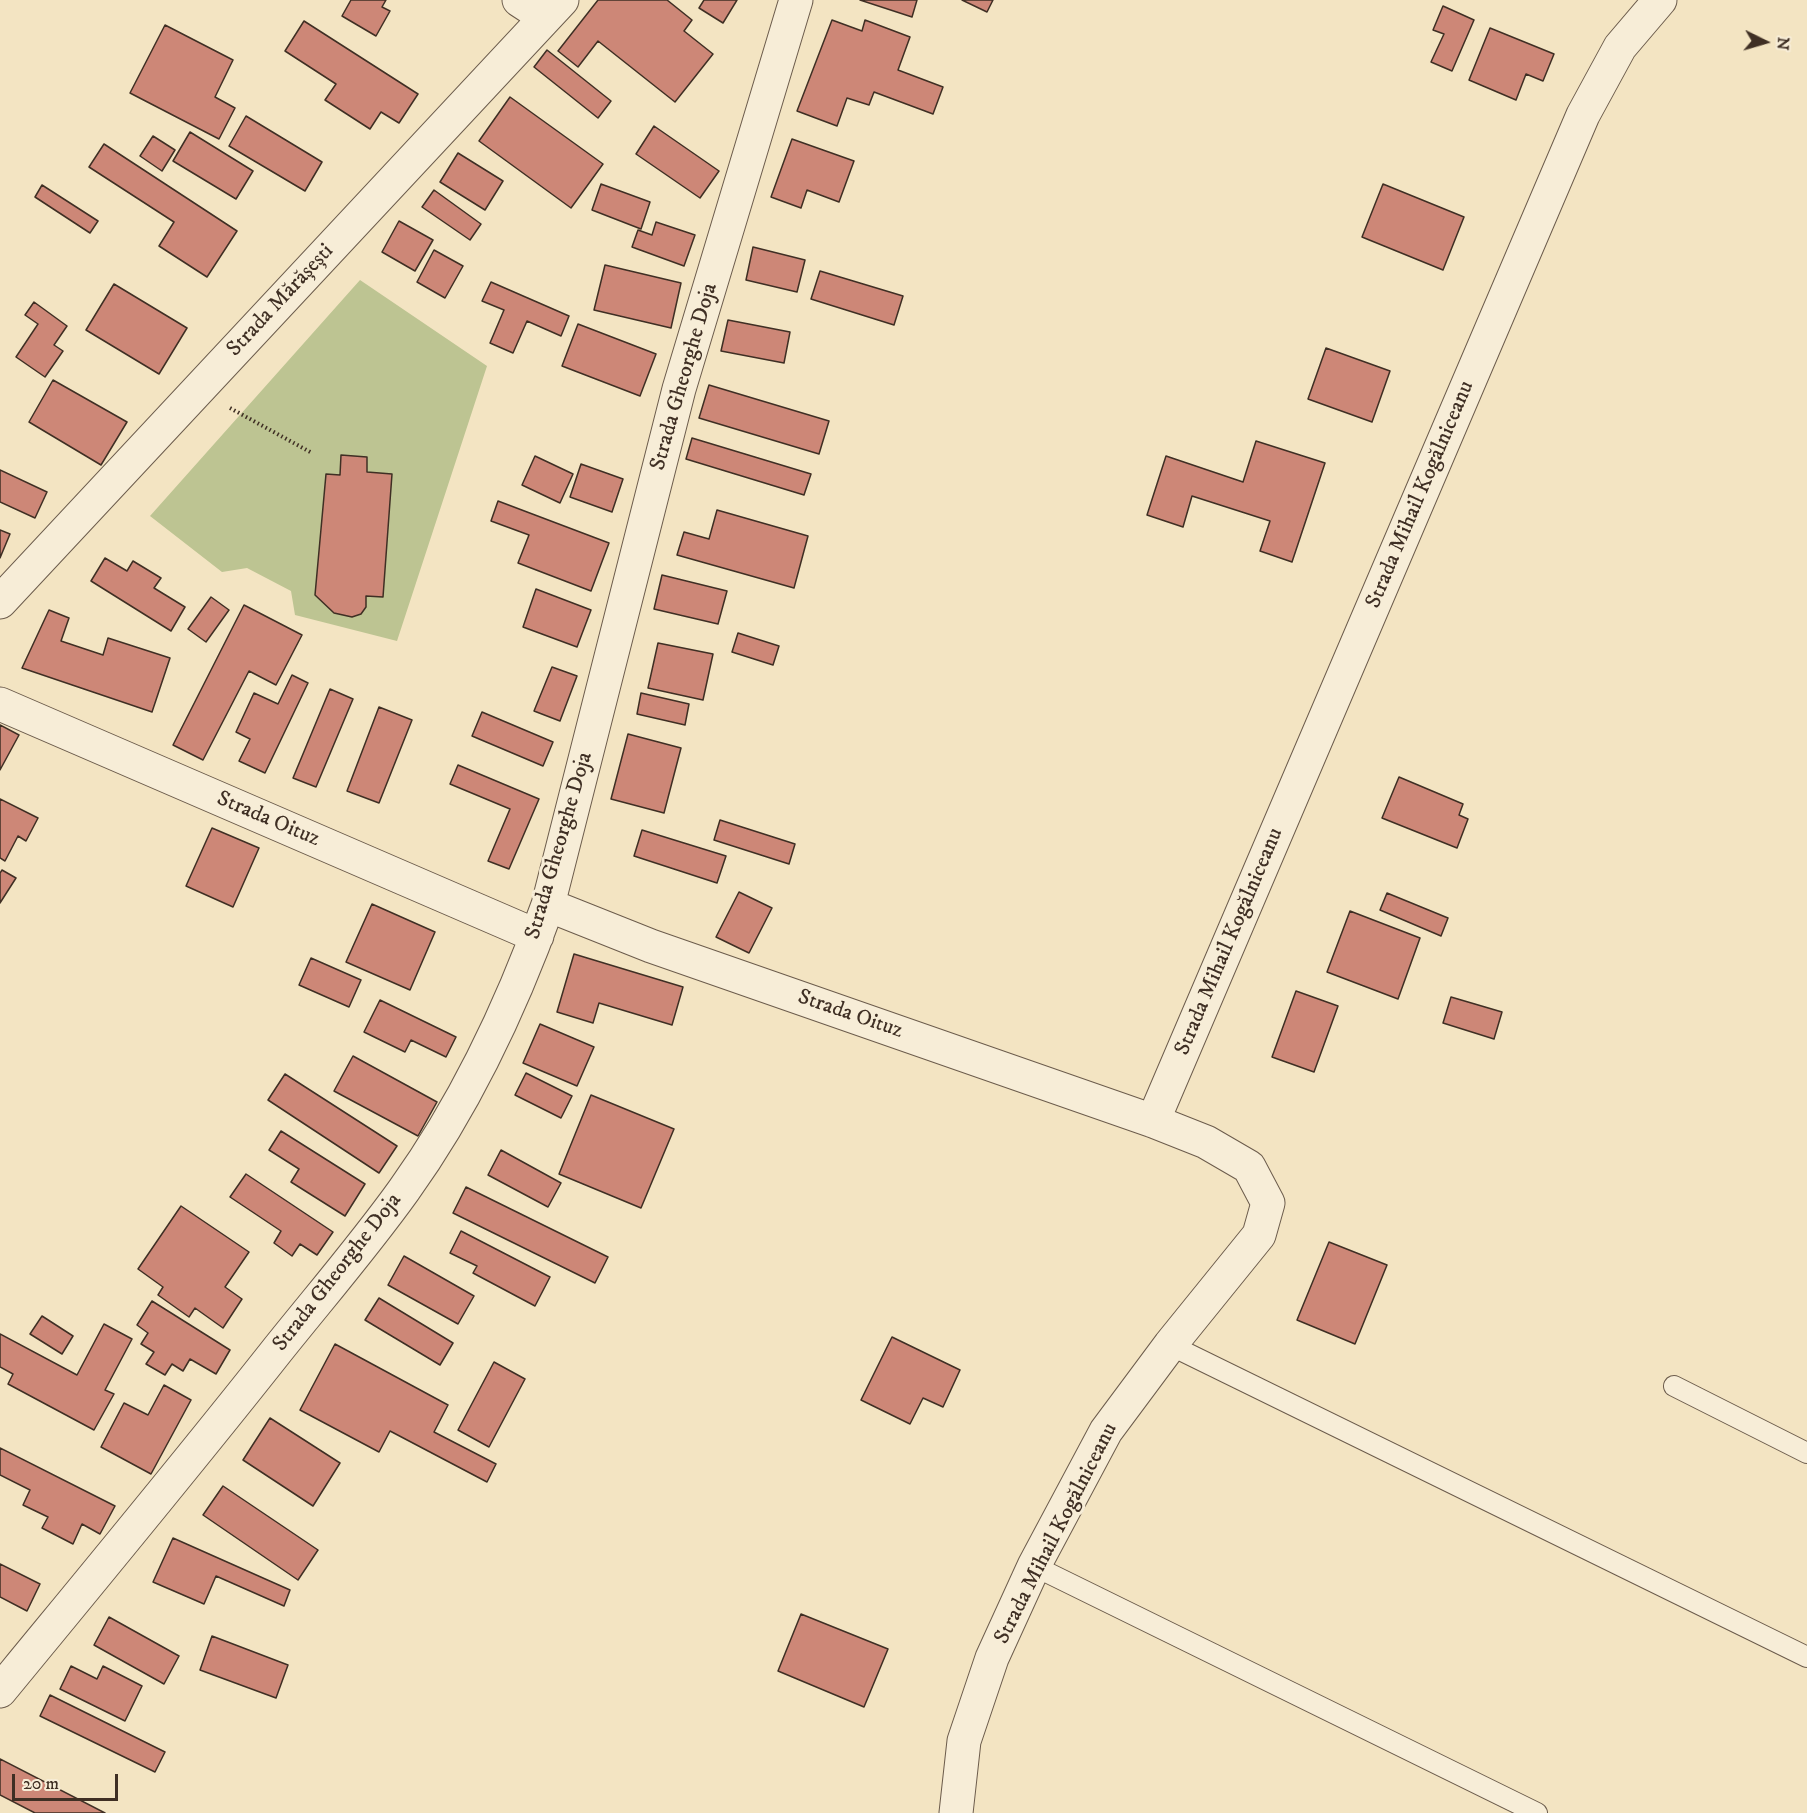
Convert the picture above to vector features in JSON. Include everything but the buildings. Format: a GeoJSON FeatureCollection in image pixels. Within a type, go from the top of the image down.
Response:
{"type":"FeatureCollection","features":[{"type":"Feature","properties":{"kind":"street","name":"Strada Gheorghe Doja"},"geometry":{"type":"LineString","coordinates":[[0,1691],[223,1419],[404,1190],[441,1134],[491,1038],[537,936],[548,905],[679,389],[796,0]]}},
{"type":"Feature","properties":{"kind":"street","name":"Strada Mihail Kogălniceanu"},"geometry":{"type":"LineString","coordinates":[[956,1813],[964,1742],[992,1658],[1034,1566],[1107,1431],[1170,1345],[1259,1235],[1268,1203],[1249,1167],[1206,1142],[1153,1121],[1583,115],[1620,47],[1660,0]]}},
{"type":"Feature","properties":{"kind":"street","name":"Strada Mărășești"},"geometry":{"type":"LineString","coordinates":[[0,602],[198,390],[542,6]]}},
{"type":"Feature","properties":{"kind":"street","name":"Strada Oituz"},"geometry":{"type":"LineString","coordinates":[[0,704],[537,936]]}},
{"type":"Feature","properties":{"kind":"street","name":"Strada Oituz"},"geometry":{"type":"LineString","coordinates":[[548,905],[651,946],[1153,1121]]}},
{"type":"Feature","properties":{"kind":"lane"},"geometry":{"type":"LineString","coordinates":[[1170,1345],[1807,1657]]}},
{"type":"Feature","properties":{"kind":"lane"},"geometry":{"type":"LineString","coordinates":[[1674,1386],[1807,1453]]}},
{"type":"Feature","properties":{"kind":"lane"},"geometry":{"type":"LineString","coordinates":[[1034,1566],[1537,1813]]}},
{"type":"Feature","properties":{"kind":"path"},"geometry":{"type":"LineString","coordinates":[[198,390],[312,453]]}},
{"type":"Feature","properties":{"kind":"green space"},"geometry":{"type":"Polygon","coordinates":[[[360,280],[487,366],[397,641],[295,615],[291,591],[247,568],[222,572],[150,516],[360,280]]]}}]}
